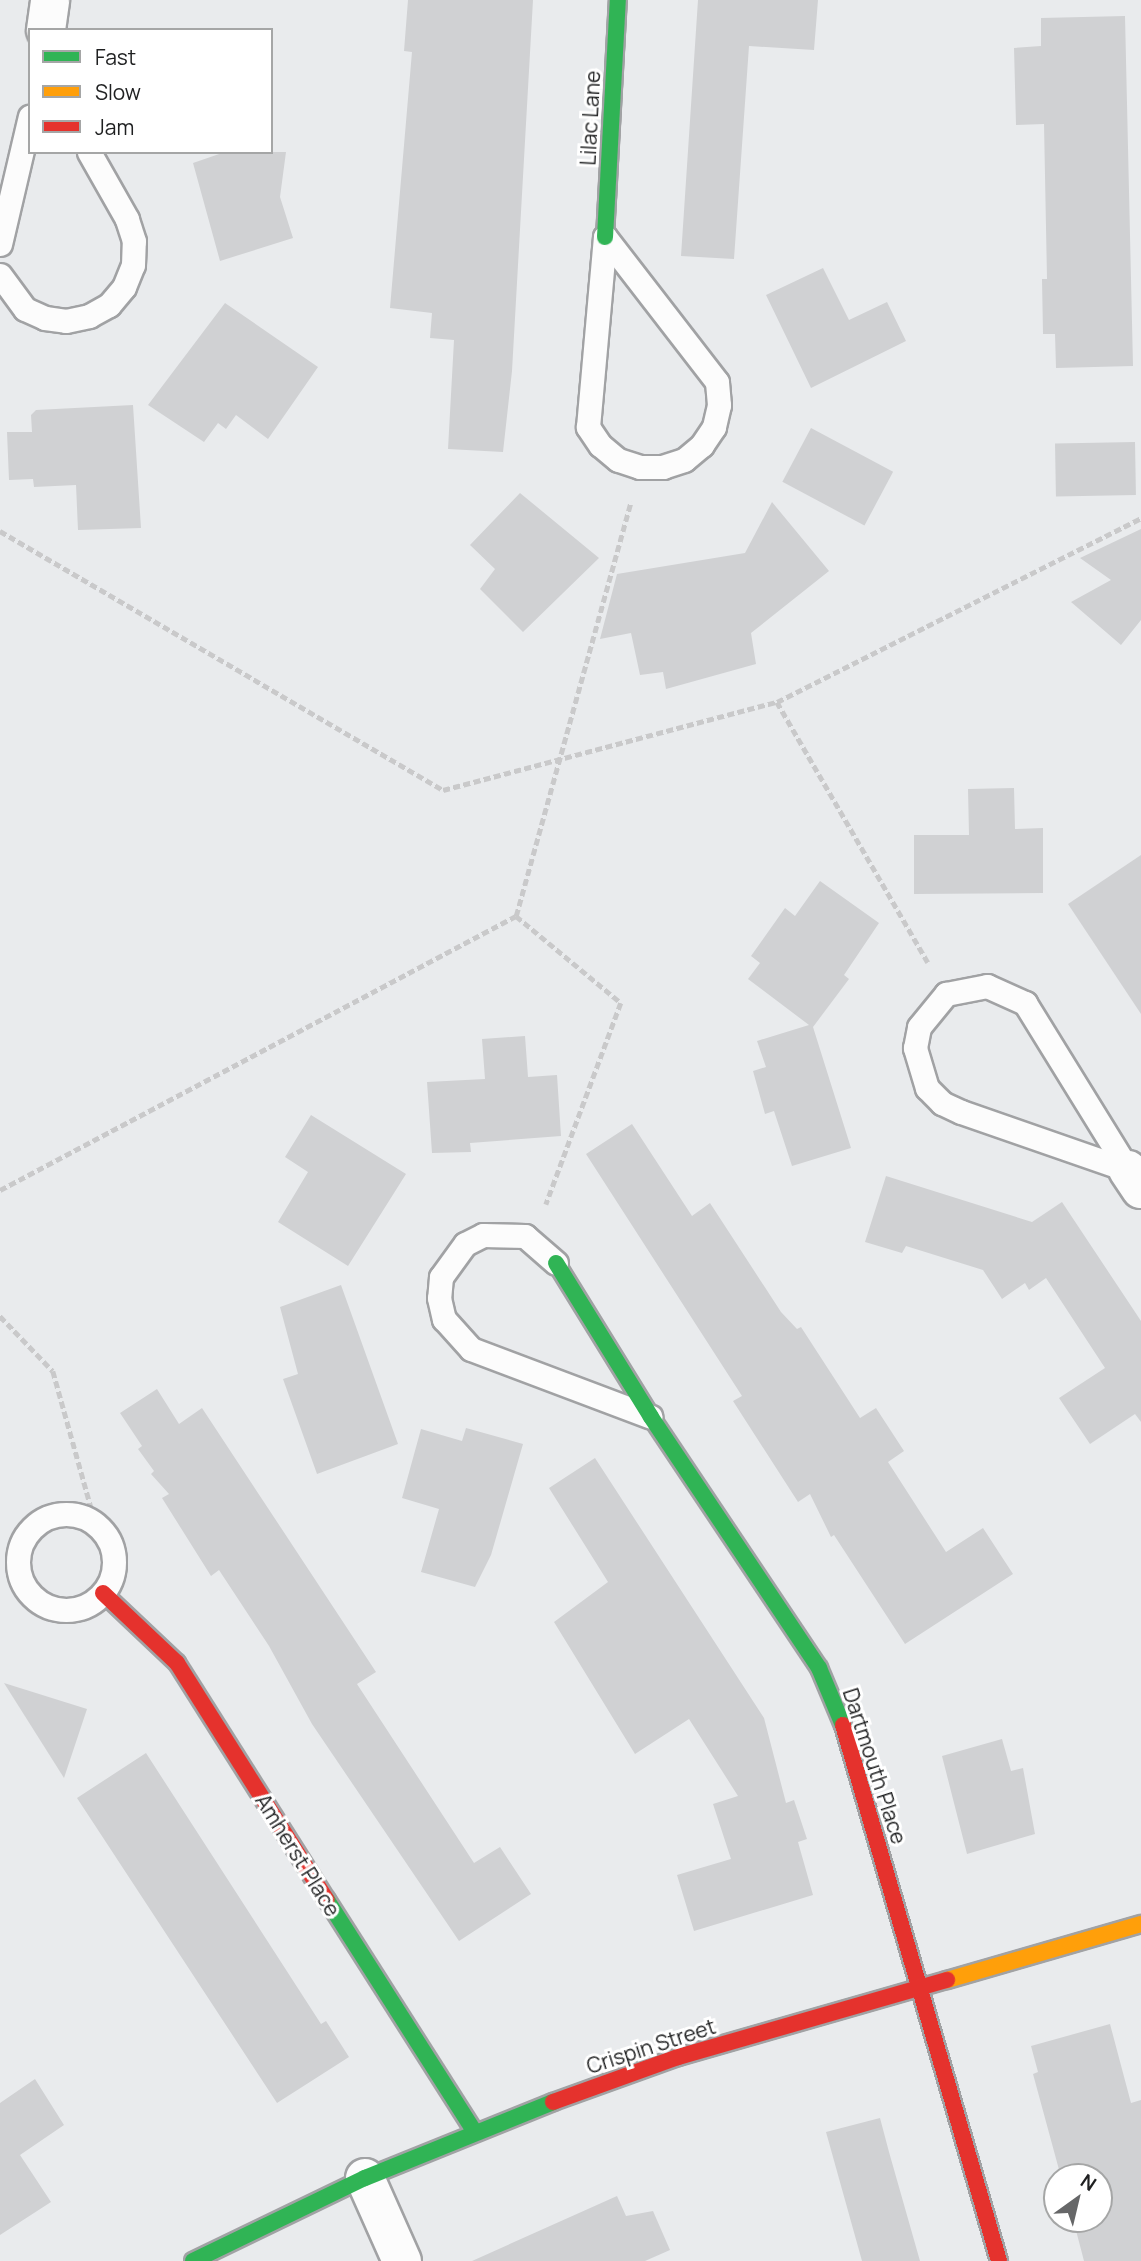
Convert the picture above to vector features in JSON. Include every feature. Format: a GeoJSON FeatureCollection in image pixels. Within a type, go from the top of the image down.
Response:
{"type":"FeatureCollection","features":[{"type":"Feature","properties":{"kind":"street"},"geometry":{"type":"LineString","coordinates":[[46,28],[50,0]]}},
{"type":"Feature","properties":{"kind":"street","name":"Lilac Lane"},"geometry":{"type":"LineString","coordinates":[[605,237],[618,0]]}},
{"type":"Feature","properties":{"kind":"street","name":"Dartmouth Place"},"geometry":{"type":"LineString","coordinates":[[556,1263],[651,1417],[818,1668],[840,1715],[999,2261]]}},
{"type":"Feature","properties":{"kind":"street","name":"Amherst Place"},"geometry":{"type":"LineString","coordinates":[[103,1593],[177,1663],[475,2132]]}},
{"type":"Feature","properties":{"kind":"street","name":"Crispin Street"},"geometry":{"type":"LineString","coordinates":[[193,2261],[365,2178],[475,2132],[678,2057],[1141,1924]]}},
{"type":"Feature","properties":{"kind":"street"},"geometry":{"type":"LineString","coordinates":[[365,2178],[402,2261]]}},
{"type":"Feature","properties":{"kind":"lane"},"geometry":{"type":"LineString","coordinates":[[0,244],[28,125]]}},
{"type":"Feature","properties":{"kind":"lane"},"geometry":{"type":"LineString","coordinates":[[0,275],[25,309],[45,318],[66,321],[89,316],[109,305],[124,287],[133,265],[134,241],[127,219],[90,154]]}},
{"type":"Feature","properties":{"kind":"lane"},"geometry":{"type":"LineString","coordinates":[[605,237],[717,382],[716,416],[702,445],[684,460],[663,467],[640,467],[618,460],[588,427],[605,237]]}},
{"type":"Feature","properties":{"kind":"lane"},"geometry":{"type":"LineString","coordinates":[[987,986],[1025,1003],[1135,1180],[942,1103],[927,1088],[915,1048],[919,1027],[946,994],[987,986]]}},
{"type":"Feature","properties":{"kind":"lane"},"geometry":{"type":"LineString","coordinates":[[556,1263],[533,1241],[504,1233],[483,1235],[465,1244],[451,1259],[441,1277],[439,1298],[444,1319],[455,1336],[471,1349],[651,1417]]}},
{"type":"Feature","properties":{"kind":"lane"},"geometry":{"type":"LineString","coordinates":[[61,1514],[79,1516],[96,1525],[108,1539],[114,1557],[113,1576],[103,1593],[89,1605],[52,1609],[35,1601],[23,1586],[17,1568],[19,1549],[28,1532],[42,1520],[61,1514]]}},
{"type":"Feature","properties":{"kind":"path"},"geometry":{"type":"LineString","coordinates":[[0,1190],[516,916],[562,760],[640,467]]}},
{"type":"Feature","properties":{"kind":"path"},"geometry":{"type":"LineString","coordinates":[[0,531],[443,790],[777,702],[1141,518]]}},
{"type":"Feature","properties":{"kind":"path"},"geometry":{"type":"LineString","coordinates":[[777,702],[946,994]]}},
{"type":"Feature","properties":{"kind":"path"},"geometry":{"type":"LineString","coordinates":[[516,916],[621,1003],[533,1241]]}},
{"type":"Feature","properties":{"kind":"path"},"geometry":{"type":"LineString","coordinates":[[0,1316],[53,1371],[96,1525]]}},
{"type":"Feature","properties":{"kind":"building"},"geometry":{"type":"Polygon","coordinates":[[[408,0],[533,0],[512,371],[503,452],[448,449],[454,340],[430,338],[432,313],[390,308],[412,52],[404,51],[408,0]]]}},
{"type":"Feature","properties":{"kind":"building"},"geometry":{"type":"Polygon","coordinates":[[[698,0],[818,0],[814,50],[749,46],[734,259],[681,256],[698,0]]]}},
{"type":"Feature","properties":{"kind":"building"},"geometry":{"type":"Polygon","coordinates":[[[1125,16],[1133,366],[1056,368],[1055,334],[1043,334],[1042,279],[1047,279],[1044,124],[1016,125],[1014,48],[1041,46],[1041,18],[1125,16]]]}},
{"type":"Feature","properties":{"kind":"building"},"geometry":{"type":"Polygon","coordinates":[[[286,152],[280,197],[293,238],[220,261],[193,163],[219,154],[286,152]]]}},
{"type":"Feature","properties":{"kind":"building"},"geometry":{"type":"Polygon","coordinates":[[[823,268],[849,320],[887,302],[906,341],[811,388],[766,295],[823,268]]]}},
{"type":"Feature","properties":{"kind":"building"},"geometry":{"type":"Polygon","coordinates":[[[225,303],[318,367],[268,439],[236,415],[226,429],[218,423],[204,442],[148,405],[225,303]]]}},
{"type":"Feature","properties":{"kind":"building"},"geometry":{"type":"Polygon","coordinates":[[[133,405],[141,528],[78,530],[76,485],[34,487],[33,479],[9,480],[7,432],[32,432],[31,415],[36,410],[133,405]]]}},
{"type":"Feature","properties":{"kind":"building"},"geometry":{"type":"Polygon","coordinates":[[[811,428],[893,472],[864,526],[782,482],[811,428]]]}},
{"type":"Feature","properties":{"kind":"building"},"geometry":{"type":"Polygon","coordinates":[[[1135,442],[1136,495],[1056,496],[1055,443],[1135,442]]]}},
{"type":"Feature","properties":{"kind":"building"},"geometry":{"type":"Polygon","coordinates":[[[520,493],[599,558],[523,632],[480,589],[495,569],[470,545],[520,493]]]}},
{"type":"Feature","properties":{"kind":"building"},"geometry":{"type":"Polygon","coordinates":[[[772,502],[829,571],[751,633],[756,664],[666,689],[663,672],[640,675],[631,633],[600,639],[617,574],[745,553],[772,502]]]}},
{"type":"Feature","properties":{"kind":"building"},"geometry":{"type":"Polygon","coordinates":[[[1141,529],[1141,620],[1121,645],[1071,602],[1111,580],[1080,558],[1141,529]]]}},
{"type":"Feature","properties":{"kind":"building"},"geometry":{"type":"Polygon","coordinates":[[[1014,788],[1015,829],[1043,828],[1043,893],[914,894],[914,835],[969,835],[968,789],[1014,788]]]}},
{"type":"Feature","properties":{"kind":"building"},"geometry":{"type":"Polygon","coordinates":[[[1141,855],[1141,1014],[1068,904],[1141,855]]]}},
{"type":"Feature","properties":{"kind":"building"},"geometry":{"type":"Polygon","coordinates":[[[820,881],[879,923],[844,975],[849,979],[813,1027],[851,1148],[792,1166],[774,1111],[765,1114],[753,1071],[766,1067],[757,1041],[809,1025],[748,979],[760,963],[751,956],[785,908],[795,916],[820,881]]]}},
{"type":"Feature","properties":{"kind":"building"},"geometry":{"type":"Polygon","coordinates":[[[525,1036],[528,1077],[557,1075],[561,1136],[470,1143],[471,1152],[432,1153],[427,1082],[485,1079],[482,1039],[525,1036]]]}},
{"type":"Feature","properties":{"kind":"building"},"geometry":{"type":"Polygon","coordinates":[[[311,1115],[406,1174],[348,1266],[278,1222],[308,1172],[285,1157],[311,1115]]]}},
{"type":"Feature","properties":{"kind":"building"},"geometry":{"type":"Polygon","coordinates":[[[632,1124],[692,1216],[710,1203],[781,1312],[797,1329],[801,1327],[860,1418],[876,1408],[904,1451],[888,1462],[946,1552],[983,1528],[1013,1574],[905,1644],[834,1535],[831,1537],[810,1494],[798,1502],[733,1401],[742,1396],[586,1154],[632,1124]]]}},
{"type":"Feature","properties":{"kind":"building"},"geometry":{"type":"Polygon","coordinates":[[[886,1176],[1032,1222],[1062,1202],[1141,1321],[1141,1422],[1135,1414],[1090,1444],[1059,1398],[1105,1368],[1046,1278],[1029,1290],[1025,1283],[1002,1299],[983,1270],[906,1246],[902,1253],[865,1242],[886,1176]]]}},
{"type":"Feature","properties":{"kind":"building"},"geometry":{"type":"Polygon","coordinates":[[[341,1285],[398,1444],[317,1474],[283,1379],[298,1374],[280,1307],[341,1285]]]}},
{"type":"Feature","properties":{"kind":"building"},"geometry":{"type":"Polygon","coordinates":[[[157,1389],[179,1424],[202,1408],[376,1672],[357,1684],[474,1863],[500,1847],[531,1894],[459,1941],[312,1724],[269,1646],[219,1570],[211,1576],[162,1498],[169,1494],[151,1474],[154,1471],[138,1449],[142,1446],[120,1413],[157,1389]]]}},
{"type":"Feature","properties":{"kind":"building"},"geometry":{"type":"Polygon","coordinates":[[[466,1428],[523,1444],[491,1555],[475,1587],[421,1572],[439,1509],[402,1498],[421,1429],[462,1441],[466,1428]]]}},
{"type":"Feature","properties":{"kind":"building"},"geometry":{"type":"Polygon","coordinates":[[[595,1458],[764,1718],[786,1803],[794,1800],[807,1839],[798,1842],[813,1895],[694,1931],[677,1875],[731,1859],[713,1804],[738,1796],[689,1719],[635,1754],[554,1622],[608,1582],[549,1488],[595,1458]]]}},
{"type":"Feature","properties":{"kind":"building"},"geometry":{"type":"Polygon","coordinates":[[[4,1683],[87,1709],[64,1778],[4,1683]]]}},
{"type":"Feature","properties":{"kind":"building"},"geometry":{"type":"Polygon","coordinates":[[[1002,1739],[1011,1771],[1023,1768],[1035,1834],[967,1854],[942,1756],[1002,1739]]]}},
{"type":"Feature","properties":{"kind":"building"},"geometry":{"type":"Polygon","coordinates":[[[146,1753],[321,2024],[326,2021],[349,2057],[277,2103],[77,1798],[146,1753]]]}},
{"type":"Feature","properties":{"kind":"building"},"geometry":{"type":"Polygon","coordinates":[[[1110,2024],[1131,2103],[1141,2100],[1141,2261],[1084,2261],[1077,2233],[1113,2233],[1113,2163],[1057,2163],[1033,2074],[1038,2072],[1031,2046],[1110,2024]]]}},
{"type":"Feature","properties":{"kind":"building"},"geometry":{"type":"Polygon","coordinates":[[[35,2079],[64,2125],[20,2155],[51,2202],[0,2235],[0,2103],[35,2079]]]}},
{"type":"Feature","properties":{"kind":"building"},"geometry":{"type":"Polygon","coordinates":[[[880,2118],[920,2261],[862,2261],[826,2132],[880,2118]]]}},
{"type":"Feature","properties":{"kind":"building"},"geometry":{"type":"Polygon","coordinates":[[[617,2196],[626,2216],[653,2211],[670,2250],[645,2261],[472,2261],[617,2196]]]}},
{"type":"Feature","properties":{"kind":"traffic: fast"},"geometry":{"type":"LineString","coordinates":[[605,237],[618,0]]}},
{"type":"Feature","properties":{"kind":"traffic: fast"},"geometry":{"type":"LineString","coordinates":[[556,1263],[651,1417],[819,1668],[843,1725]]}},
{"type":"Feature","properties":{"kind":"traffic: fast"},"geometry":{"type":"LineString","coordinates":[[327,1900],[475,2132]]}},
{"type":"Feature","properties":{"kind":"traffic: fast"},"geometry":{"type":"LineString","coordinates":[[193,2261],[365,2178],[553,2102]]}},
{"type":"Feature","properties":{"kind":"traffic: slow"},"geometry":{"type":"LineString","coordinates":[[947,1980],[1141,1924]]}},
{"type":"Feature","properties":{"kind":"traffic: jam"},"geometry":{"type":"LineString","coordinates":[[103,1593],[177,1663],[327,1900]]}},
{"type":"Feature","properties":{"kind":"traffic: jam"},"geometry":{"type":"LineString","coordinates":[[843,1725],[999,2261]]}},
{"type":"Feature","properties":{"kind":"traffic: jam"},"geometry":{"type":"LineString","coordinates":[[553,2102],[678,2057],[947,1980]]}}]}
